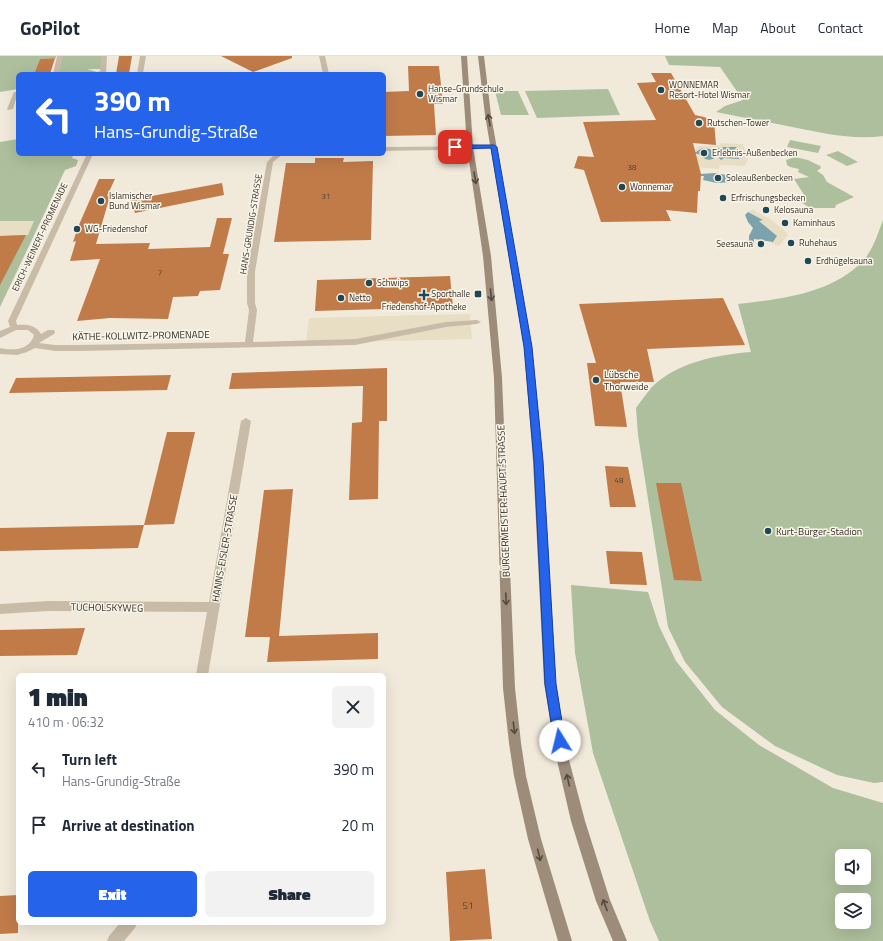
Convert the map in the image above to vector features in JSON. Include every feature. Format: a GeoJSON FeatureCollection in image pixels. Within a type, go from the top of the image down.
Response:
{"type":"FeatureCollection","features":[{"type":"Feature","properties":{"kind":"street"},"geometry":{"type":"LineString","coordinates":[[103,72],[104,56]]}},
{"type":"Feature","properties":{"kind":"street"},"geometry":{"type":"LineString","coordinates":[[140,72],[143,56]]}},
{"type":"Feature","properties":{"kind":"street"},"geometry":{"type":"LineString","coordinates":[[322,56],[326,72]]}},
{"type":"Feature","properties":{"kind":"street","name":"BÜRGERMEISTER-HAUPT-STRASSE"},"geometry":{"type":"LineString","coordinates":[[464,56],[470,147],[487,256],[498,378],[509,688],[520,775],[542,868],[565,941]]}},
{"type":"Feature","properties":{"kind":"street"},"geometry":{"type":"LineString","coordinates":[[481,56],[484,90],[528,347],[538,461],[552,691],[562,756],[578,821],[604,901],[620,941]]}},
{"type":"Feature","properties":{"kind":"street"},"geometry":{"type":"LineString","coordinates":[[57,72],[60,59]]}},
{"type":"Feature","properties":{"kind":"street"},"geometry":{"type":"LineString","coordinates":[[10,109],[16,93]]}},
{"type":"Feature","properties":{"kind":"street"},"geometry":{"type":"LineString","coordinates":[[386,149],[494,147]]}},
{"type":"Feature","properties":{"kind":"street","name":"ERICH-WEINERT-PROMENADE"},"geometry":{"type":"LineString","coordinates":[[14,328],[12,321],[89,156]]}},
{"type":"Feature","properties":{"kind":"street","name":"HANS-GRUNDIG-STRASSE"},"geometry":{"type":"LineString","coordinates":[[249,344],[253,310],[251,303],[251,272],[268,168],[270,162],[276,156]]}},
{"type":"Feature","properties":{"kind":"street","name":"KÄTHE-KOLLWITZ-PROMENADE"},"geometry":{"type":"LineString","coordinates":[[36,342],[63,348],[378,340],[449,325],[477,322]]}},
{"type":"Feature","properties":{"kind":"street"},"geometry":{"type":"LineString","coordinates":[[0,335],[14,328],[21,327],[33,329],[37,331],[36,342]]}},
{"type":"Feature","properties":{"kind":"street","name":"KÄTHE-KOLLWITZ-PROMENADE"},"geometry":{"type":"LineString","coordinates":[[0,351],[5,353],[18,352],[51,332]]}},
{"type":"Feature","properties":{"kind":"street","name":"HANNS-EISLER-STRASSE"},"geometry":{"type":"LineString","coordinates":[[202,673],[246,421]]}},
{"type":"Feature","properties":{"kind":"street","name":"TUCHOLSKYWEG"},"geometry":{"type":"LineString","coordinates":[[0,609],[48,606],[213,608]]}},
{"type":"Feature","properties":{"kind":"street"},"geometry":{"type":"LineString","coordinates":[[114,941],[128,925]]}},
{"type":"Feature","properties":{"kind":"green space"},"geometry":{"type":"Polygon","coordinates":[[[0,56],[56,56],[56,58],[40,59],[35,72],[16,72],[16,89],[0,92],[0,56]]]}},
{"type":"Feature","properties":{"kind":"green space"},"geometry":{"type":"Polygon","coordinates":[[[61,56],[103,56],[101,69],[87,69],[97,72],[57,72],[61,56]]]}},
{"type":"Feature","properties":{"kind":"green space"},"geometry":{"type":"Polygon","coordinates":[[[665,56],[883,56],[883,136],[860,137],[815,132],[716,112],[725,106],[743,100],[720,67],[669,65],[665,56]]]}},
{"type":"Feature","properties":{"kind":"green space"},"geometry":{"type":"Polygon","coordinates":[[[608,89],[620,115],[537,118],[525,91],[608,89]]]}},
{"type":"Feature","properties":{"kind":"green space"},"geometry":{"type":"Polygon","coordinates":[[[495,91],[518,91],[529,115],[501,115],[495,91]]]}},
{"type":"Feature","properties":{"kind":"green space"},"geometry":{"type":"Polygon","coordinates":[[[16,139],[16,156],[73,156],[72,158],[78,160],[76,166],[65,170],[0,307],[0,142],[16,139]]]}},
{"type":"Feature","properties":{"kind":"green space"},"geometry":{"type":"Polygon","coordinates":[[[790,140],[821,146],[818,153],[787,147],[790,140]]]}},
{"type":"Feature","properties":{"kind":"green space"},"geometry":{"type":"Polygon","coordinates":[[[838,151],[858,162],[847,166],[826,155],[838,151]]]}},
{"type":"Feature","properties":{"kind":"green space"},"geometry":{"type":"Polygon","coordinates":[[[795,157],[808,160],[820,166],[821,168],[817,171],[823,175],[827,182],[854,197],[836,205],[835,208],[810,208],[801,202],[806,198],[794,179],[809,177],[798,172],[799,169],[787,165],[786,160],[795,157]]]}},
{"type":"Feature","properties":{"kind":"green space","name":"Kurt-Bürger-Stadion"},"geometry":{"type":"Polygon","coordinates":[[[883,220],[883,782],[874,783],[837,775],[775,746],[722,707],[685,662],[668,627],[638,435],[636,408],[651,388],[661,379],[685,366],[698,361],[724,355],[751,352],[738,304],[788,297],[821,288],[836,281],[850,272],[867,257],[883,220]]]}},
{"type":"Feature","properties":{"kind":"green space"},"geometry":{"type":"Polygon","coordinates":[[[571,585],[648,592],[659,626],[676,661],[715,710],[759,745],[833,788],[883,803],[883,941],[659,941],[650,921],[593,753],[575,653],[571,585]]]}},
{"type":"Feature","properties":{"kind":"shaded area"},"geometry":{"type":"Polygon","coordinates":[[[719,143],[743,144],[748,159],[745,166],[719,165],[719,169],[693,167],[691,153],[697,154],[700,157],[715,157],[716,155],[710,149],[706,148],[702,148],[696,152],[691,151],[698,146],[720,145],[719,143]]]}},
{"type":"Feature","properties":{"kind":"shaded area"},"geometry":{"type":"Polygon","coordinates":[[[753,209],[770,219],[788,235],[779,246],[771,243],[777,236],[759,221],[762,219],[748,212],[753,209]]]}},
{"type":"Feature","properties":{"kind":"shaded area"},"geometry":{"type":"Polygon","coordinates":[[[0,221],[34,221],[28,235],[0,236],[0,221]]]}},
{"type":"Feature","properties":{"kind":"shaded area"},"geometry":{"type":"Polygon","coordinates":[[[470,314],[472,339],[306,343],[309,318],[470,314]]]}},
{"type":"Feature","properties":{"kind":"water","name":"Erlebnis-Außenbecken"},"geometry":{"type":"Polygon","coordinates":[[[724,147],[737,147],[739,159],[724,158],[721,160],[716,155],[713,159],[709,160],[698,154],[687,153],[687,151],[696,152],[702,148],[710,149],[716,153],[716,149],[724,147]]]}},
{"type":"Feature","properties":{"kind":"water","name":"Soleaußenbecken"},"geometry":{"type":"Polygon","coordinates":[[[715,173],[732,176],[732,182],[717,183],[703,180],[704,176],[701,176],[701,174],[715,173]]]}},
{"type":"Feature","properties":{"kind":"water"},"geometry":{"type":"Polygon","coordinates":[[[748,212],[763,220],[759,221],[777,236],[773,242],[754,239],[754,247],[749,246],[749,236],[753,228],[745,215],[748,212]]]}},
{"type":"Feature","properties":{"kind":"building"},"geometry":{"type":"Polygon","coordinates":[[[119,56],[132,56],[129,72],[116,72],[119,56]]]}},
{"type":"Feature","properties":{"kind":"building"},"geometry":{"type":"Polygon","coordinates":[[[221,56],[292,56],[292,58],[253,72],[221,56]]]}},
{"type":"Feature","properties":{"kind":"building"},"geometry":{"type":"Polygon","coordinates":[[[55,58],[51,72],[35,72],[40,59],[55,58]]]}},
{"type":"Feature","properties":{"kind":"building"},"geometry":{"type":"Polygon","coordinates":[[[408,66],[439,66],[443,104],[434,104],[436,135],[386,136],[386,92],[409,91],[408,66]]]}},
{"type":"Feature","properties":{"kind":"building"},"geometry":{"type":"Polygon","coordinates":[[[651,73],[671,73],[695,115],[714,121],[716,145],[693,143],[701,174],[700,191],[698,191],[697,213],[666,210],[671,221],[601,222],[584,170],[574,168],[578,156],[594,157],[583,122],[656,120],[637,83],[656,82],[651,73]]]}},
{"type":"Feature","properties":{"kind":"building"},"geometry":{"type":"Polygon","coordinates":[[[315,158],[344,158],[343,162],[373,161],[371,240],[274,242],[286,163],[315,163],[315,158]]]}},
{"type":"Feature","properties":{"kind":"building"},"geometry":{"type":"Polygon","coordinates":[[[99,179],[115,179],[107,196],[110,196],[96,244],[150,243],[148,249],[210,247],[217,218],[232,218],[223,254],[229,254],[220,290],[200,291],[198,296],[173,297],[168,319],[110,318],[77,321],[100,259],[70,261],[76,241],[73,242],[78,227],[99,179]]]}},
{"type":"Feature","properties":{"kind":"building"},"geometry":{"type":"Polygon","coordinates":[[[222,183],[224,195],[135,213],[130,200],[222,183]]]}},
{"type":"Feature","properties":{"kind":"building"},"geometry":{"type":"Polygon","coordinates":[[[26,235],[0,285],[0,236],[26,235]]]}},
{"type":"Feature","properties":{"kind":"building"},"geometry":{"type":"Polygon","coordinates":[[[450,276],[453,307],[315,311],[317,280],[450,276]]]}},
{"type":"Feature","properties":{"kind":"building"},"geometry":{"type":"Polygon","coordinates":[[[723,298],[745,345],[647,349],[654,382],[620,382],[627,427],[595,426],[587,363],[596,363],[579,304],[723,298]]]}},
{"type":"Feature","properties":{"kind":"building"},"geometry":{"type":"Polygon","coordinates":[[[387,368],[387,421],[379,421],[378,499],[349,500],[352,423],[362,422],[363,386],[229,389],[232,373],[387,368]]]}},
{"type":"Feature","properties":{"kind":"building"},"geometry":{"type":"Polygon","coordinates":[[[171,375],[167,390],[9,393],[16,378],[171,375]]]}},
{"type":"Feature","properties":{"kind":"building"},"geometry":{"type":"Polygon","coordinates":[[[167,432],[195,432],[174,524],[144,525],[167,432]]]}},
{"type":"Feature","properties":{"kind":"building"},"geometry":{"type":"Polygon","coordinates":[[[605,466],[628,467],[636,507],[610,507],[605,466]]]}},
{"type":"Feature","properties":{"kind":"building"},"geometry":{"type":"Polygon","coordinates":[[[656,483],[681,483],[702,581],[674,580],[656,483]]]}},
{"type":"Feature","properties":{"kind":"building"},"geometry":{"type":"Polygon","coordinates":[[[293,489],[279,636],[378,633],[378,659],[267,662],[270,637],[245,637],[264,490],[293,489]]]}},
{"type":"Feature","properties":{"kind":"building"},"geometry":{"type":"Polygon","coordinates":[[[144,525],[138,548],[0,551],[0,528],[144,525]]]}},
{"type":"Feature","properties":{"kind":"building"},"geometry":{"type":"Polygon","coordinates":[[[606,551],[642,552],[647,585],[610,584],[606,551]]]}},
{"type":"Feature","properties":{"kind":"building"},"geometry":{"type":"Polygon","coordinates":[[[85,628],[77,655],[0,656],[0,630],[85,628]]]}},
{"type":"Feature","properties":{"kind":"building"},"geometry":{"type":"Polygon","coordinates":[[[485,869],[492,939],[450,941],[446,872],[485,869]]]}},
{"type":"Feature","properties":{"kind":"building"},"geometry":{"type":"Polygon","coordinates":[[[16,895],[16,925],[18,925],[18,933],[0,934],[0,896],[16,895]]]}},
{"type":"Feature","properties":{"kind":"place","name":"WONNEMAR Resort-Hotel Wismar"},"geometry":{"type":"Point","coordinates":[661,90]}},
{"type":"Feature","properties":{"kind":"place","name":"Hanse-Grundschule Wismar"},"geometry":{"type":"Point","coordinates":[420,94]}},
{"type":"Feature","properties":{"kind":"place","name":"Rutschen-Tower"},"geometry":{"type":"Point","coordinates":[699,123]}},
{"type":"Feature","properties":{"kind":"place","name":"Erlebnis-Außenbecken"},"geometry":{"type":"Point","coordinates":[704,153]}},
{"type":"Feature","properties":{"kind":"place","name":"Soleaußenbecken"},"geometry":{"type":"Point","coordinates":[718,178]}},
{"type":"Feature","properties":{"kind":"place","name":"Wonnemar"},"geometry":{"type":"Point","coordinates":[622,187]}},
{"type":"Feature","properties":{"kind":"place","name":"Erfrischungsbecken"},"geometry":{"type":"Point","coordinates":[723,198]}},
{"type":"Feature","properties":{"kind":"place","name":"Islamischer Bund Wismar"},"geometry":{"type":"Point","coordinates":[101,201]}},
{"type":"Feature","properties":{"kind":"place","name":"Kelosauna"},"geometry":{"type":"Point","coordinates":[766,210]}},
{"type":"Feature","properties":{"kind":"place","name":"Kaminhaus"},"geometry":{"type":"Point","coordinates":[785,223]}},
{"type":"Feature","properties":{"kind":"place","name":"WG-Friedenshof"},"geometry":{"type":"Point","coordinates":[77,229]}},
{"type":"Feature","properties":{"kind":"place","name":"Ruhehaus"},"geometry":{"type":"Point","coordinates":[791,243]}},
{"type":"Feature","properties":{"kind":"place","name":"Seesauna"},"geometry":{"type":"Point","coordinates":[761,244]}},
{"type":"Feature","properties":{"kind":"place","name":"Erdhügelsauna"},"geometry":{"type":"Point","coordinates":[808,261]}},
{"type":"Feature","properties":{"kind":"place","name":"Schwips"},"geometry":{"type":"Point","coordinates":[369,283]}},
{"type":"Feature","properties":{"kind":"place","name":"Sporthalle"},"geometry":{"type":"Point","coordinates":[478,294]}},
{"type":"Feature","properties":{"kind":"place","name":"Friedenshof-Apotheke"},"geometry":{"type":"Point","coordinates":[424,295]}},
{"type":"Feature","properties":{"kind":"place","name":"Netto"},"geometry":{"type":"Point","coordinates":[341,298]}},
{"type":"Feature","properties":{"kind":"place","name":"Lübsche Thorweide"},"geometry":{"type":"Point","coordinates":[596,380]}},
{"type":"Feature","properties":{"kind":"place","name":"Kurt-Bürger-Stadion"},"geometry":{"type":"Point","coordinates":[768,531]}},
{"type":"Feature","properties":{"kind":"route"},"geometry":{"type":"LineString","coordinates":[[455,147],[494,147],[528,347],[538,461],[550,684],[560,741]]}}]}
